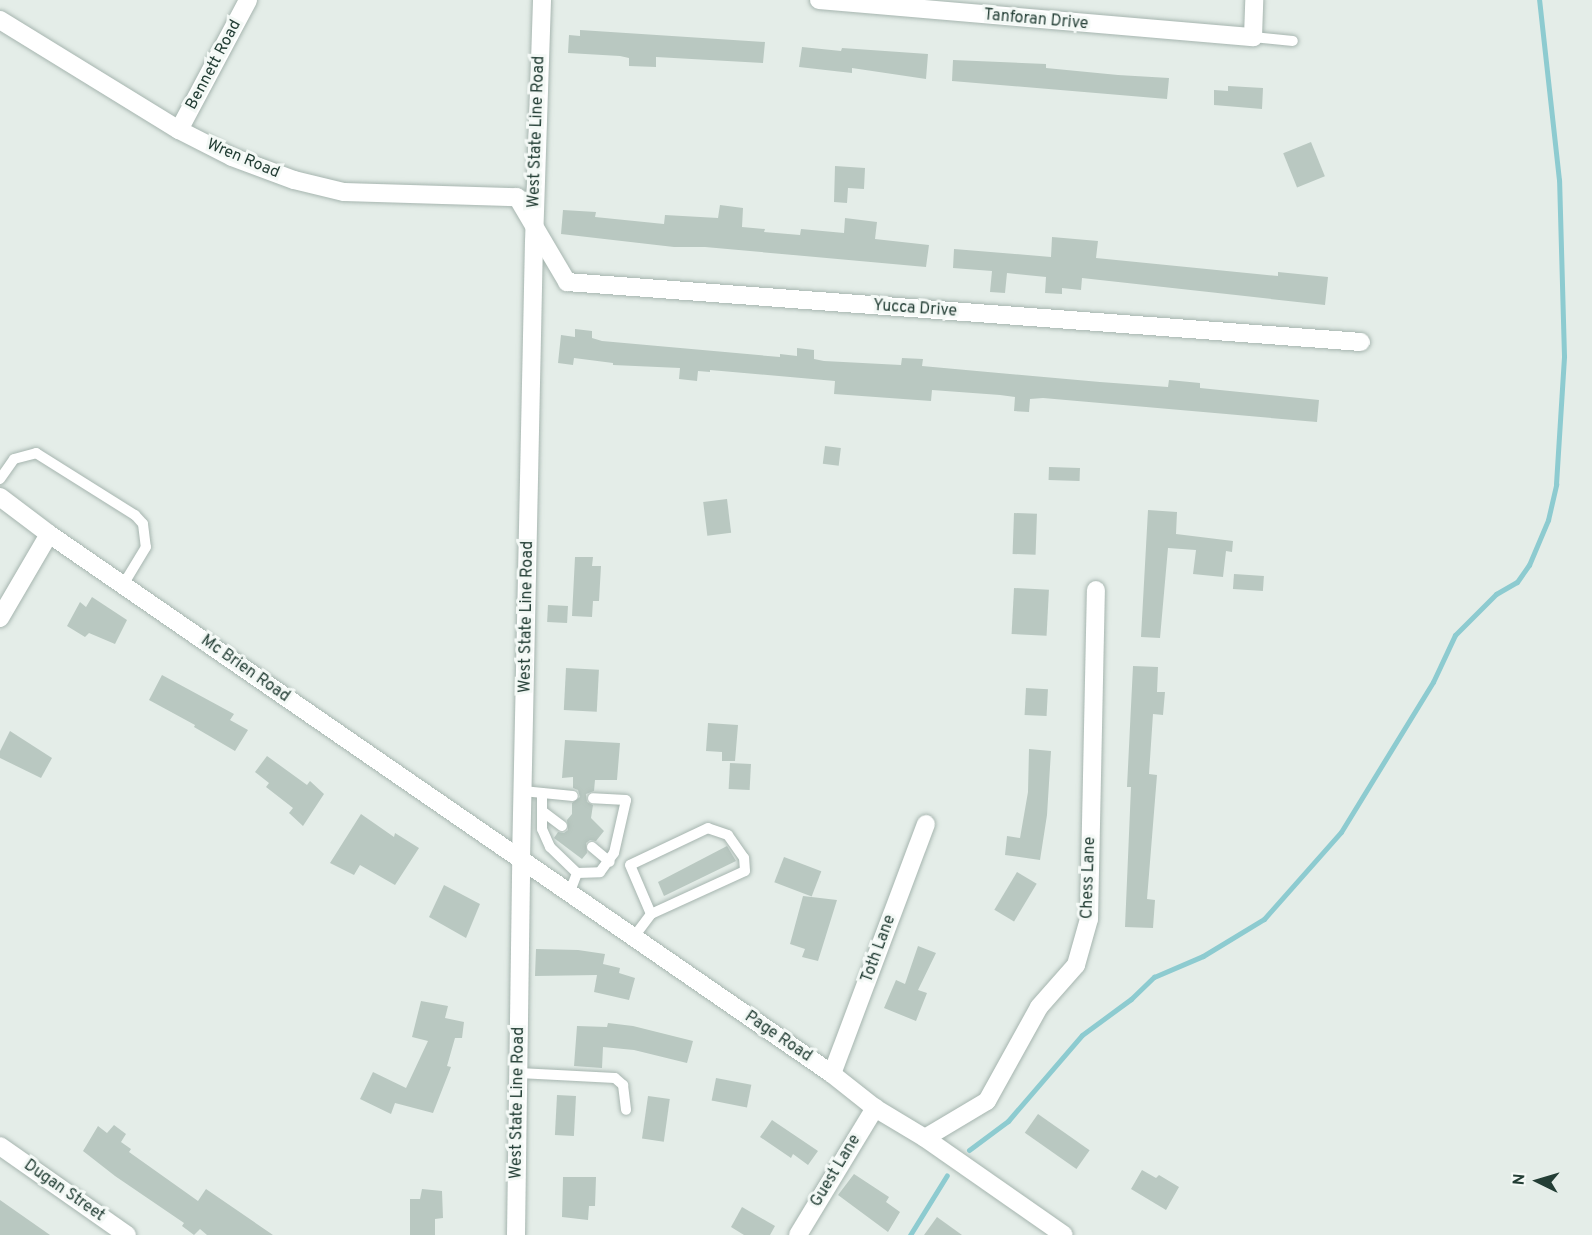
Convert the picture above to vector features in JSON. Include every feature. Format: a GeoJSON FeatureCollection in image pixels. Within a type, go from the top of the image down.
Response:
{"type":"FeatureCollection","features":[{"type":"Feature","properties":{"kind":"street","name":"Bennett Road"},"geometry":{"type":"LineString","coordinates":[[179,130],[248,0]]}},
{"type":"Feature","properties":{"kind":"street","name":"West State Line Road"},"geometry":{"type":"LineString","coordinates":[[516,1235],[521,861],[533,792],[534,226],[542,0]]}},
{"type":"Feature","properties":{"kind":"street","name":"Tanforan Drive"},"geometry":{"type":"LineString","coordinates":[[819,0],[1253,37]]}},
{"type":"Feature","properties":{"kind":"street"},"geometry":{"type":"LineString","coordinates":[[1253,37],[1254,0]]}},
{"type":"Feature","properties":{"kind":"street","name":"Wren Road"},"geometry":{"type":"LineString","coordinates":[[0,20],[179,130],[253,165],[294,180],[344,192],[517,197]]}},
{"type":"Feature","properties":{"kind":"street","name":"Yucca Drive"},"geometry":{"type":"LineString","coordinates":[[517,197],[567,282],[1361,342]]}},
{"type":"Feature","properties":{"kind":"street","name":"Mc Brien Road"},"geometry":{"type":"LineString","coordinates":[[0,497],[49,534],[491,839]]}},
{"type":"Feature","properties":{"kind":"street"},"geometry":{"type":"LineString","coordinates":[[0,618],[49,534]]}},
{"type":"Feature","properties":{"kind":"street","name":"Chess Lane"},"geometry":{"type":"LineString","coordinates":[[925,1138],[987,1101],[1039,1007],[1076,965],[1089,919],[1096,590]]}},
{"type":"Feature","properties":{"kind":"street","name":"Toth Lane"},"geometry":{"type":"LineString","coordinates":[[832,1074],[926,825]]}},
{"type":"Feature","properties":{"kind":"street","name":"Page Road"},"geometry":{"type":"LineString","coordinates":[[491,839],[832,1074],[875,1108],[925,1138],[1064,1235]]}},
{"type":"Feature","properties":{"kind":"street","name":"Guest Lane"},"geometry":{"type":"LineString","coordinates":[[798,1235],[875,1108]]}},
{"type":"Feature","properties":{"kind":"street","name":"Dugan Street"},"geometry":{"type":"LineString","coordinates":[[0,1146],[127,1235]]}},
{"type":"Feature","properties":{"kind":"lane","name":"Tanforan Drive"},"geometry":{"type":"LineString","coordinates":[[1253,37],[1293,41]]}},
{"type":"Feature","properties":{"kind":"lane"},"geometry":{"type":"LineString","coordinates":[[0,479],[14,459],[36,453],[135,514],[143,525],[146,547],[123,585]]}},
{"type":"Feature","properties":{"kind":"lane"},"geometry":{"type":"LineString","coordinates":[[533,792],[573,796]]}},
{"type":"Feature","properties":{"kind":"lane"},"geometry":{"type":"LineString","coordinates":[[533,792],[542,811],[542,829],[550,847],[577,873],[600,872],[612,857],[626,800],[593,798]]}},
{"type":"Feature","properties":{"kind":"lane"},"geometry":{"type":"LineString","coordinates":[[542,811],[562,826]]}},
{"type":"Feature","properties":{"kind":"lane"},"geometry":{"type":"LineString","coordinates":[[630,865],[708,828],[728,835],[744,858],[745,871],[651,914],[633,938]]}},
{"type":"Feature","properties":{"kind":"lane"},"geometry":{"type":"LineString","coordinates":[[592,847],[630,865],[651,914]]}},
{"type":"Feature","properties":{"kind":"lane"},"geometry":{"type":"LineString","coordinates":[[569,894],[577,873]]}},
{"type":"Feature","properties":{"kind":"lane"},"geometry":{"type":"LineString","coordinates":[[519,1073],[615,1078],[623,1085],[626,1110]]}},
{"type":"Feature","properties":{"kind":"building"},"geometry":{"type":"Polygon","coordinates":[[[580,30],[765,42],[763,63],[656,57],[656,67],[629,66],[629,58],[620,56],[568,53],[569,35],[580,36],[580,30]]]}},
{"type":"Feature","properties":{"kind":"building"},"geometry":{"type":"Polygon","coordinates":[[[802,47],[841,51],[842,48],[928,54],[926,79],[852,68],[852,73],[799,67],[802,47]]]}},
{"type":"Feature","properties":{"kind":"building"},"geometry":{"type":"Polygon","coordinates":[[[953,60],[1046,64],[1046,68],[1169,78],[1167,99],[952,81],[953,60]]]}},
{"type":"Feature","properties":{"kind":"building"},"geometry":{"type":"Polygon","coordinates":[[[1228,86],[1263,88],[1262,109],[1214,105],[1214,90],[1228,91],[1228,86]]]}},
{"type":"Feature","properties":{"kind":"building"},"geometry":{"type":"Polygon","coordinates":[[[1311,142],[1325,176],[1297,188],[1283,153],[1311,142]]]}},
{"type":"Feature","properties":{"kind":"building"},"geometry":{"type":"Polygon","coordinates":[[[835,166],[865,168],[864,189],[848,188],[847,203],[834,202],[835,166]]]}},
{"type":"Feature","properties":{"kind":"building"},"geometry":{"type":"Polygon","coordinates":[[[720,205],[743,208],[742,227],[765,229],[764,232],[800,235],[801,229],[844,233],[845,218],[877,222],[875,239],[929,245],[926,267],[705,247],[674,247],[561,234],[563,210],[596,212],[595,217],[664,224],[665,215],[718,218],[720,205]]]}},
{"type":"Feature","properties":{"kind":"building"},"geometry":{"type":"Polygon","coordinates":[[[1052,237],[1098,241],[1096,258],[1278,276],[1278,272],[1328,277],[1325,305],[1082,278],[1081,290],[1062,288],[1062,294],[1045,293],[1046,277],[1007,273],[1005,293],[990,292],[992,271],[953,268],[954,249],[1051,257],[1052,237]]]}},
{"type":"Feature","properties":{"kind":"building"},"geometry":{"type":"Polygon","coordinates":[[[575,329],[592,331],[592,338],[602,341],[780,357],[780,354],[797,356],[797,348],[814,350],[814,359],[824,361],[901,365],[902,358],[923,359],[922,366],[1100,382],[1168,387],[1169,380],[1200,383],[1200,388],[1319,400],[1317,422],[1043,398],[1030,399],[1029,412],[1014,411],[1015,397],[1000,395],[932,390],[931,401],[834,394],[835,381],[710,370],[710,372],[698,371],[697,381],[679,379],[680,368],[613,365],[613,363],[574,358],[573,365],[558,363],[561,335],[575,337],[575,329]]]}},
{"type":"Feature","properties":{"kind":"building"},"geometry":{"type":"Polygon","coordinates":[[[825,446],[841,448],[839,466],[823,464],[825,446]]]}},
{"type":"Feature","properties":{"kind":"building"},"geometry":{"type":"Polygon","coordinates":[[[1049,467],[1080,468],[1080,481],[1049,480],[1049,467]]]}},
{"type":"Feature","properties":{"kind":"building"},"geometry":{"type":"Polygon","coordinates":[[[727,499],[731,533],[707,536],[703,502],[727,499]]]}},
{"type":"Feature","properties":{"kind":"building"},"geometry":{"type":"Polygon","coordinates":[[[1148,510],[1177,512],[1176,534],[1233,541],[1232,552],[1226,551],[1223,577],[1193,574],[1196,550],[1168,548],[1160,638],[1141,637],[1148,510]]]}},
{"type":"Feature","properties":{"kind":"building"},"geometry":{"type":"Polygon","coordinates":[[[1014,513],[1037,514],[1036,555],[1013,554],[1014,513]]]}},
{"type":"Feature","properties":{"kind":"building"},"geometry":{"type":"Polygon","coordinates":[[[575,557],[593,557],[592,566],[601,566],[599,601],[593,601],[592,617],[572,616],[575,557]]]}},
{"type":"Feature","properties":{"kind":"building"},"geometry":{"type":"Polygon","coordinates":[[[1234,574],[1264,576],[1263,591],[1233,589],[1234,574]]]}},
{"type":"Feature","properties":{"kind":"building"},"geometry":{"type":"Polygon","coordinates":[[[1014,588],[1049,590],[1047,636],[1012,634],[1014,588]]]}},
{"type":"Feature","properties":{"kind":"building"},"geometry":{"type":"Polygon","coordinates":[[[92,597],[127,620],[115,644],[89,633],[85,637],[67,626],[80,602],[86,607],[92,597]]]}},
{"type":"Feature","properties":{"kind":"building"},"geometry":{"type":"Polygon","coordinates":[[[548,605],[568,606],[567,623],[547,622],[548,605]]]}},
{"type":"Feature","properties":{"kind":"building"},"geometry":{"type":"Polygon","coordinates":[[[1133,666],[1158,667],[1157,692],[1165,692],[1163,715],[1153,714],[1149,774],[1157,775],[1147,899],[1155,900],[1153,928],[1125,927],[1131,787],[1127,787],[1133,666]]]}},
{"type":"Feature","properties":{"kind":"building"},"geometry":{"type":"Polygon","coordinates":[[[566,668],[599,670],[597,712],[564,710],[566,668]]]}},
{"type":"Feature","properties":{"kind":"building"},"geometry":{"type":"Polygon","coordinates":[[[162,675],[234,714],[230,720],[248,730],[235,751],[194,727],[195,725],[149,700],[162,675]]]}},
{"type":"Feature","properties":{"kind":"building"},"geometry":{"type":"Polygon","coordinates":[[[1026,688],[1048,689],[1047,716],[1025,715],[1026,688]]]}},
{"type":"Feature","properties":{"kind":"building"},"geometry":{"type":"Polygon","coordinates":[[[708,723],[738,725],[735,761],[722,761],[722,752],[706,751],[708,723]]]}},
{"type":"Feature","properties":{"kind":"building"},"geometry":{"type":"Polygon","coordinates":[[[10,731],[52,758],[41,778],[0,758],[0,751],[10,731]]]}},
{"type":"Feature","properties":{"kind":"building"},"geometry":{"type":"Polygon","coordinates":[[[565,740],[620,743],[617,780],[595,780],[594,791],[586,794],[587,802],[593,805],[591,818],[604,831],[596,841],[590,840],[586,843],[587,853],[582,859],[554,838],[558,832],[564,833],[568,830],[567,820],[572,814],[572,803],[580,797],[578,790],[573,788],[573,777],[562,778],[565,740]]]}},
{"type":"Feature","properties":{"kind":"building"},"geometry":{"type":"Polygon","coordinates":[[[1029,749],[1051,751],[1047,815],[1040,860],[1005,855],[1007,836],[1020,838],[1028,792],[1029,749]]]}},
{"type":"Feature","properties":{"kind":"building"},"geometry":{"type":"Polygon","coordinates":[[[267,756],[307,785],[310,781],[324,794],[303,826],[289,813],[293,808],[266,787],[269,783],[255,772],[267,756]]]}},
{"type":"Feature","properties":{"kind":"building"},"geometry":{"type":"Polygon","coordinates":[[[730,763],[751,764],[750,790],[729,789],[730,763]]]}},
{"type":"Feature","properties":{"kind":"building"},"geometry":{"type":"Polygon","coordinates":[[[361,814],[394,837],[395,833],[419,848],[395,885],[360,865],[354,875],[330,863],[361,814]]]}},
{"type":"Feature","properties":{"kind":"building"},"geometry":{"type":"Polygon","coordinates":[[[727,846],[736,861],[664,896],[658,882],[727,846]]]}},
{"type":"Feature","properties":{"kind":"building"},"geometry":{"type":"Polygon","coordinates":[[[784,857],[821,871],[812,897],[774,882],[784,857]]]}},
{"type":"Feature","properties":{"kind":"building"},"geometry":{"type":"Polygon","coordinates":[[[1017,872],[1037,884],[1014,922],[994,910],[1017,872]]]}},
{"type":"Feature","properties":{"kind":"building"},"geometry":{"type":"Polygon","coordinates":[[[444,885],[480,904],[466,938],[429,917],[444,885]]]}},
{"type":"Feature","properties":{"kind":"building"},"geometry":{"type":"Polygon","coordinates":[[[803,896],[837,900],[818,961],[802,957],[805,949],[790,944],[803,896]]]}},
{"type":"Feature","properties":{"kind":"building"},"geometry":{"type":"Polygon","coordinates":[[[918,946],[936,953],[918,990],[927,993],[916,1021],[884,1008],[896,980],[905,984],[918,946]]]}},
{"type":"Feature","properties":{"kind":"building"},"geometry":{"type":"Polygon","coordinates":[[[536,949],[578,950],[605,954],[603,964],[620,968],[619,973],[635,978],[629,1000],[594,992],[597,975],[535,976],[536,949]]]}},
{"type":"Feature","properties":{"kind":"building"},"geometry":{"type":"Polygon","coordinates":[[[421,1001],[448,1006],[445,1018],[464,1022],[462,1038],[455,1038],[447,1066],[451,1067],[433,1113],[395,1103],[391,1114],[360,1099],[373,1072],[406,1088],[428,1041],[412,1037],[421,1001]]]}},
{"type":"Feature","properties":{"kind":"building"},"geometry":{"type":"Polygon","coordinates":[[[608,1023],[633,1026],[693,1041],[687,1063],[634,1050],[603,1047],[602,1068],[574,1066],[577,1026],[607,1027],[608,1023]]]}},
{"type":"Feature","properties":{"kind":"building"},"geometry":{"type":"Polygon","coordinates":[[[716,1078],[751,1085],[747,1107],[712,1101],[716,1078]]]}},
{"type":"Feature","properties":{"kind":"building"},"geometry":{"type":"Polygon","coordinates":[[[557,1095],[576,1096],[574,1136],[555,1135],[557,1095]]]}},
{"type":"Feature","properties":{"kind":"building"},"geometry":{"type":"Polygon","coordinates":[[[648,1096],[670,1099],[664,1142],[642,1139],[648,1096]]]}},
{"type":"Feature","properties":{"kind":"building"},"geometry":{"type":"Polygon","coordinates":[[[1038,1114],[1090,1150],[1076,1169],[1025,1133],[1038,1114]]]}},
{"type":"Feature","properties":{"kind":"building"},"geometry":{"type":"Polygon","coordinates":[[[772,1120],[818,1151],[808,1165],[793,1154],[791,1158],[760,1137],[772,1120]]]}},
{"type":"Feature","properties":{"kind":"building"},"geometry":{"type":"Polygon","coordinates":[[[114,1125],[126,1134],[121,1142],[131,1149],[129,1152],[198,1201],[206,1189],[273,1235],[207,1235],[200,1229],[194,1235],[182,1226],[184,1223],[83,1151],[98,1126],[107,1133],[114,1125]]]}},
{"type":"Feature","properties":{"kind":"building"},"geometry":{"type":"Polygon","coordinates":[[[1142,1170],[1156,1178],[1159,1175],[1179,1187],[1166,1210],[1131,1189],[1142,1170]]]}},
{"type":"Feature","properties":{"kind":"building"},"geometry":{"type":"Polygon","coordinates":[[[854,1174],[889,1197],[886,1202],[900,1212],[888,1232],[838,1195],[854,1174]]]}},
{"type":"Feature","properties":{"kind":"building"},"geometry":{"type":"Polygon","coordinates":[[[563,1177],[596,1177],[595,1206],[589,1206],[588,1220],[562,1217],[563,1177]]]}},
{"type":"Feature","properties":{"kind":"building"},"geometry":{"type":"Polygon","coordinates":[[[422,1189],[442,1191],[443,1218],[435,1219],[435,1235],[410,1235],[410,1199],[420,1199],[422,1189]]]}},
{"type":"Feature","properties":{"kind":"building"},"geometry":{"type":"Polygon","coordinates":[[[0,1200],[50,1235],[0,1235],[0,1200]]]}},
{"type":"Feature","properties":{"kind":"building"},"geometry":{"type":"Polygon","coordinates":[[[742,1207],[775,1226],[770,1235],[744,1235],[731,1227],[742,1207]]]}},
{"type":"Feature","properties":{"kind":"building"},"geometry":{"type":"Polygon","coordinates":[[[937,1217],[962,1235],[924,1235],[937,1217]]]}},
{"type":"Feature","properties":{"kind":"waterway"},"geometry":{"type":"LineString","coordinates":[[969,1150],[1008,1121],[1082,1035],[1131,999],[1154,977],[1203,956],[1264,919],[1341,832],[1433,682],[1455,635],[1496,594],[1517,582],[1529,565],[1548,520],[1556,484],[1564,356],[1559,180],[1539,0]]}},
{"type":"Feature","properties":{"kind":"waterway"},"geometry":{"type":"LineString","coordinates":[[910,1235],[947,1175]]}}]}
